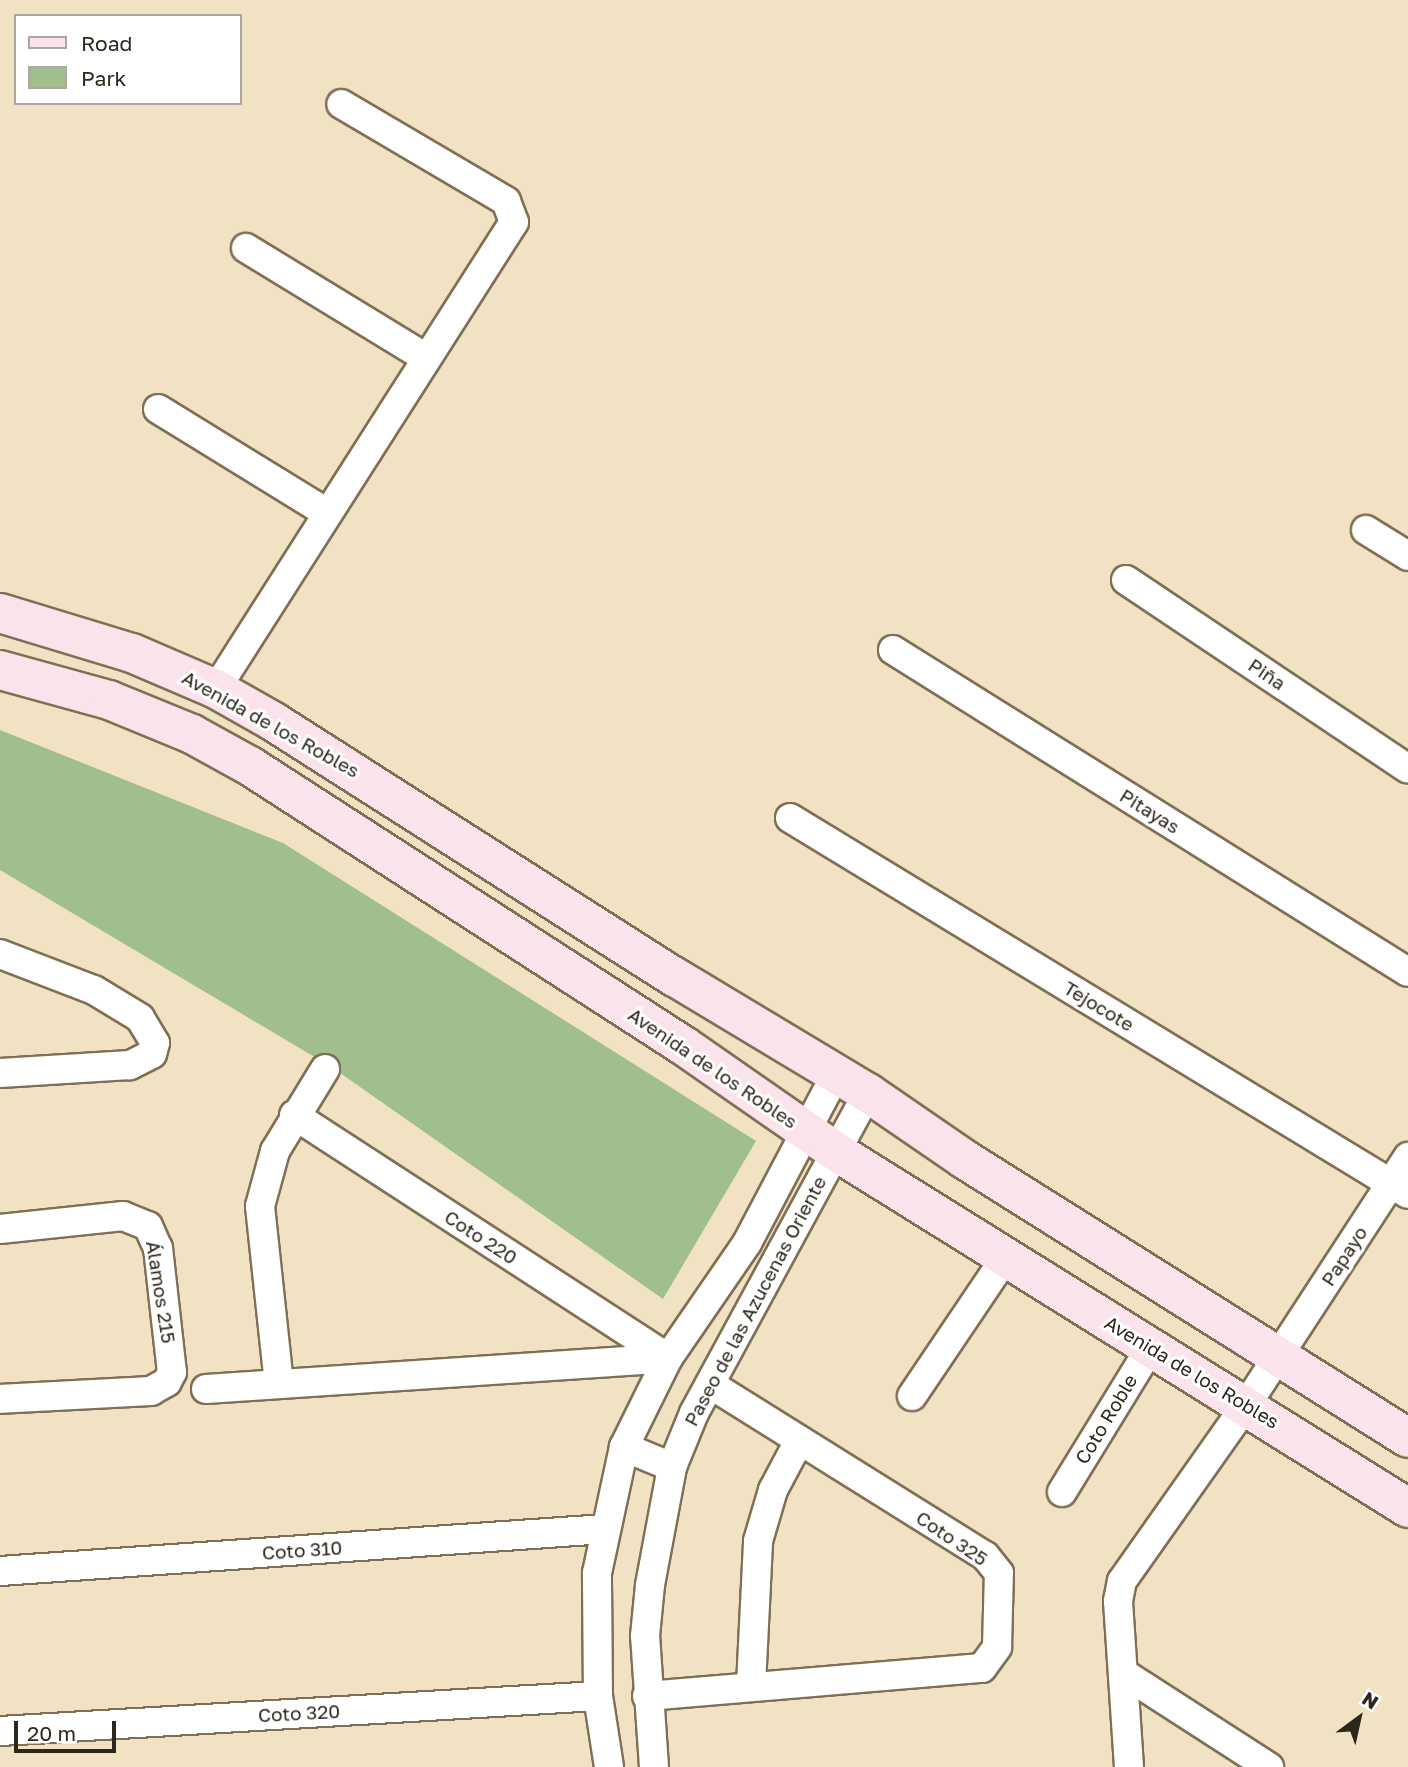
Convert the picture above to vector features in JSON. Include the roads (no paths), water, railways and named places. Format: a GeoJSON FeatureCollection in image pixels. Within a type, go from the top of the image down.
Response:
{"type":"FeatureCollection","features":[{"type":"Feature","properties":{"kind":"street"},"geometry":{"type":"LineString","coordinates":[[216,689],[514,222],[514,212],[506,201],[341,104]]}},
{"type":"Feature","properties":{"kind":"street"},"geometry":{"type":"LineString","coordinates":[[246,248],[426,358]]}},
{"type":"Feature","properties":{"kind":"street"},"geometry":{"type":"LineString","coordinates":[[158,408],[327,513]]}},
{"type":"Feature","properties":{"kind":"street"},"geometry":{"type":"LineString","coordinates":[[1366,530],[1408,556]]}},
{"type":"Feature","properties":{"kind":"street","name":"Piña"},"geometry":{"type":"LineString","coordinates":[[1126,580],[1408,768]]}},
{"type":"Feature","properties":{"kind":"street","name":"Avenida de los Robles"},"geometry":{"type":"LineString","coordinates":[[0,613],[132,653],[216,689],[388,791],[675,977],[869,1093],[964,1159],[1279,1354],[1408,1438]]}},
{"type":"Feature","properties":{"kind":"street","name":"Pitayas"},"geometry":{"type":"LineString","coordinates":[[892,650],[1408,972]]}},
{"type":"Feature","properties":{"kind":"street","name":"Avenida de los Robles"},"geometry":{"type":"LineString","coordinates":[[0,670],[109,700],[192,734],[250,766],[684,1046],[835,1151],[1005,1258],[1247,1404],[1408,1508]]}},
{"type":"Feature","properties":{"kind":"street","name":"Tejocote"},"geometry":{"type":"LineString","coordinates":[[790,818],[1400,1189]]}},
{"type":"Feature","properties":{"kind":"street"},"geometry":{"type":"LineString","coordinates":[[0,954],[104,995],[140,1018],[155,1043],[152,1054],[130,1065],[0,1073]]}},
{"type":"Feature","properties":{"kind":"street"},"geometry":{"type":"LineString","coordinates":[[279,1384],[260,1206],[275,1151],[294,1115],[326,1069]]}},
{"type":"Feature","properties":{"kind":"street","name":"Paseo de las Azucenas Oriente"},"geometry":{"type":"LineString","coordinates":[[609,1767],[598,1696],[594,1623],[604,1529],[624,1447],[668,1358],[747,1243],[804,1130],[836,1074]]}},
{"type":"Feature","properties":{"kind":"street","name":"Paseo de las Azucenas Oriente"},"geometry":{"type":"LineString","coordinates":[[654,1767],[648,1696],[650,1585],[672,1467],[694,1413],[869,1093]]}},
{"type":"Feature","properties":{"kind":"street","name":"Coto 220"},"geometry":{"type":"LineString","coordinates":[[294,1115],[668,1358]]}},
{"type":"Feature","properties":{"kind":"street","name":"Papayo"},"geometry":{"type":"LineString","coordinates":[[1129,1767],[1118,1601],[1122,1581],[1247,1404],[1279,1354],[1400,1189],[1408,1157]]}},
{"type":"Feature","properties":{"kind":"street","name":"Álamos 215"},"geometry":{"type":"LineString","coordinates":[[0,1229],[123,1216],[148,1226],[158,1248],[172,1373],[167,1382],[151,1391],[0,1399]]}},
{"type":"Feature","properties":{"kind":"street"},"geometry":{"type":"LineString","coordinates":[[912,1396],[1005,1258]]}},
{"type":"Feature","properties":{"kind":"street","name":"Coto Roble"},"geometry":{"type":"LineString","coordinates":[[1062,1492],[1151,1347]]}},
{"type":"Feature","properties":{"kind":"street"},"geometry":{"type":"LineString","coordinates":[[206,1389],[668,1358]]}},
{"type":"Feature","properties":{"kind":"street","name":"Coto 325"},"geometry":{"type":"LineString","coordinates":[[648,1696],[982,1668],[997,1647],[999,1573],[985,1556],[711,1385]]}},
{"type":"Feature","properties":{"kind":"street"},"geometry":{"type":"LineString","coordinates":[[751,1686],[758,1541],[773,1490],[799,1441]]}},
{"type":"Feature","properties":{"kind":"street"},"geometry":{"type":"LineString","coordinates":[[624,1447],[672,1467]]}},
{"type":"Feature","properties":{"kind":"street","name":"Coto 310"},"geometry":{"type":"LineString","coordinates":[[0,1571],[604,1529]]}},
{"type":"Feature","properties":{"kind":"street"},"geometry":{"type":"LineString","coordinates":[[1124,1673],[1269,1767]]}},
{"type":"Feature","properties":{"kind":"street","name":"Coto 320"},"geometry":{"type":"LineString","coordinates":[[0,1731],[598,1696]]}}]}
